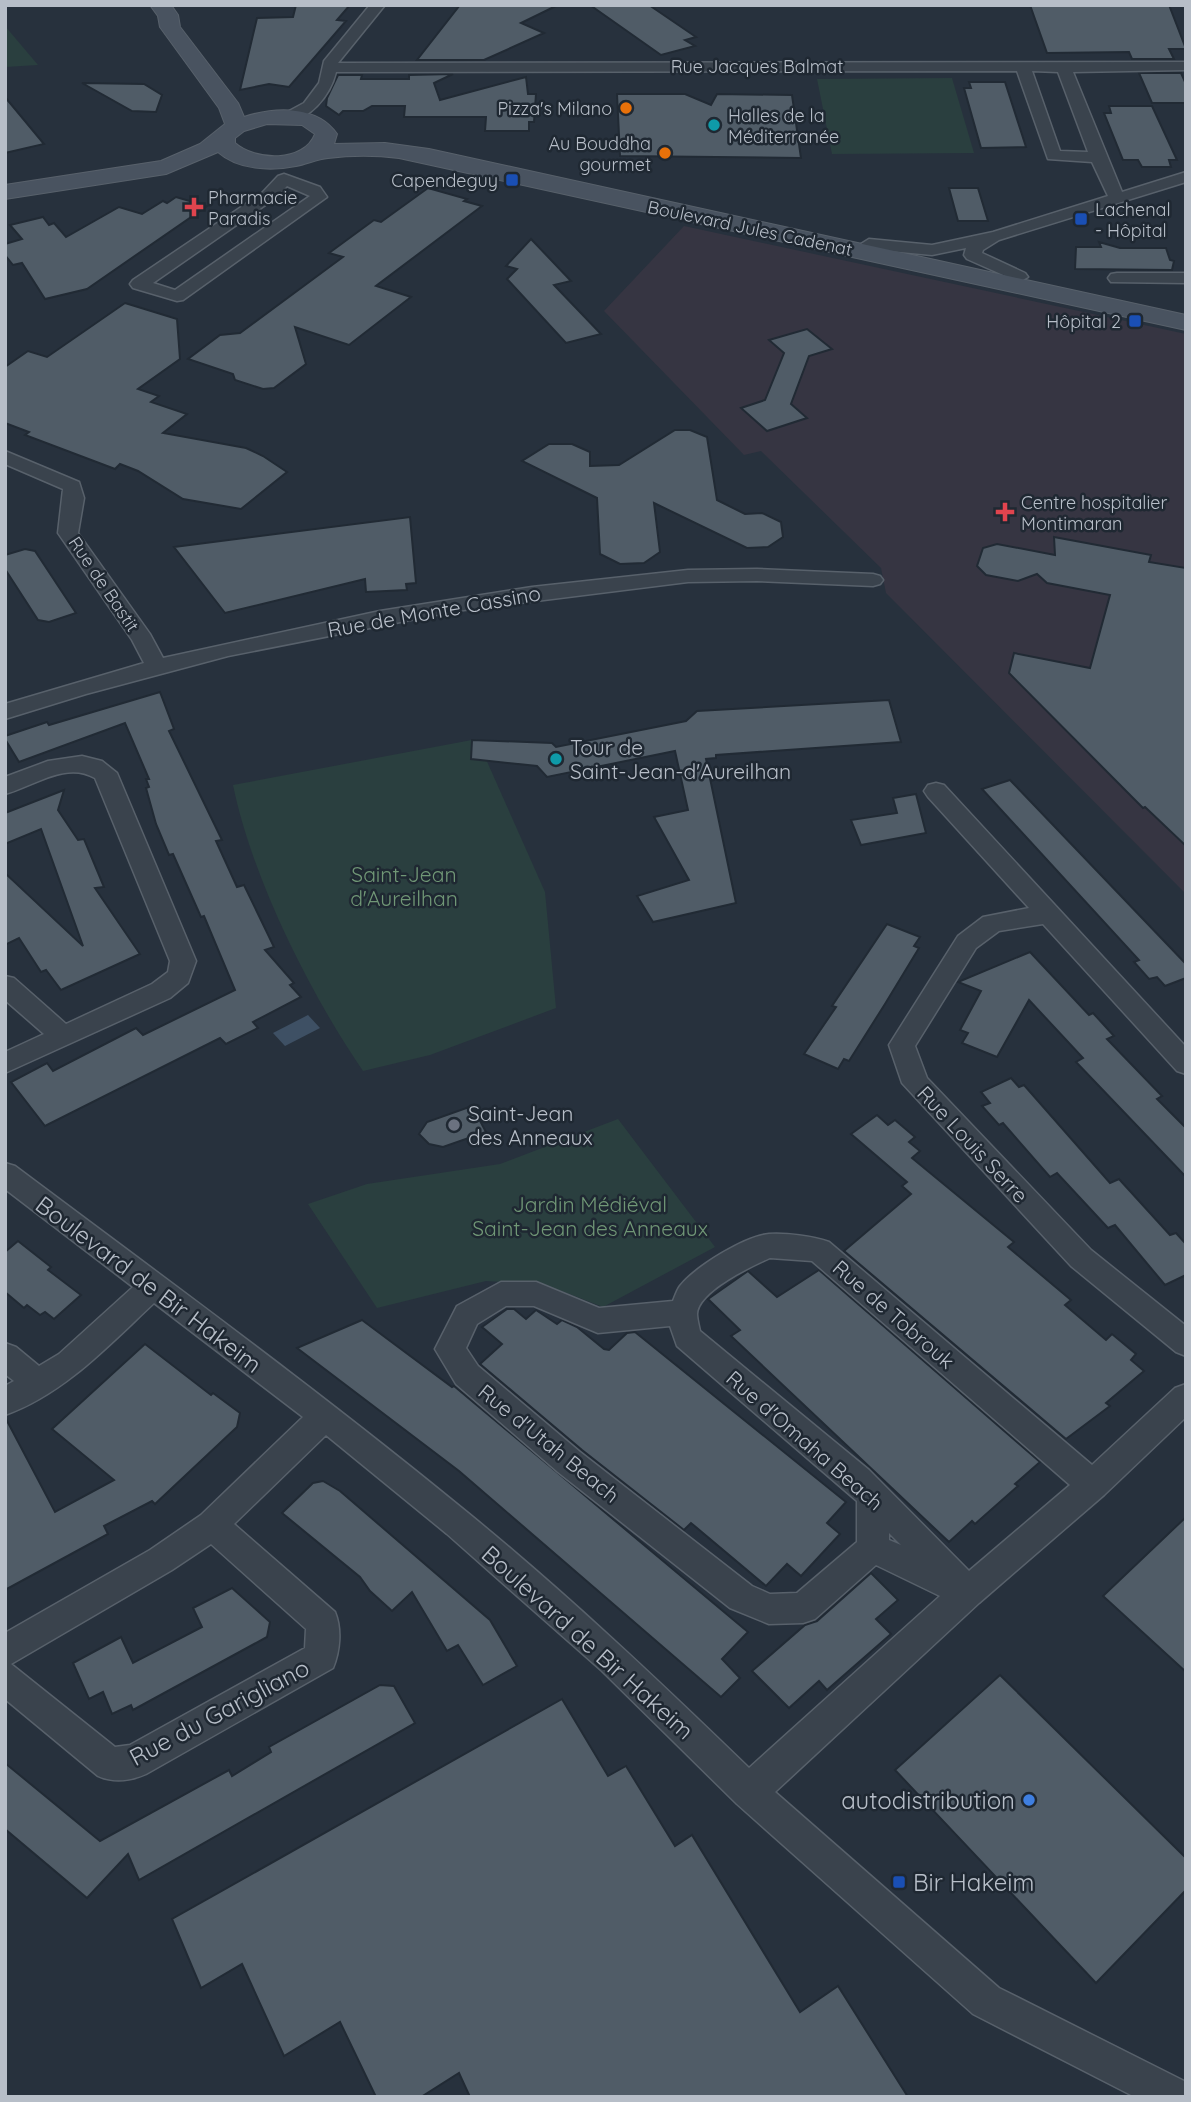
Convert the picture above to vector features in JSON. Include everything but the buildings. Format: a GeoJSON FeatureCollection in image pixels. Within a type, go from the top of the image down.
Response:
{"type":"FeatureCollection","features":[{"type":"Feature","properties":{"kind":"street"},"geometry":{"type":"LineString","coordinates":[[160,5],[168,15],[170,27],[229,108],[230,132],[224,145],[247,160]]}},
{"type":"Feature","properties":{"kind":"street"},"geometry":{"type":"LineString","coordinates":[[313,153],[326,140],[315,119],[328,68],[378,5]]}},
{"type":"Feature","properties":{"kind":"street"},"geometry":{"type":"LineString","coordinates":[[1023,66],[1055,156],[1098,157]]}},
{"type":"Feature","properties":{"kind":"street","name":"Rue Jacques Balmat"},"geometry":{"type":"LineString","coordinates":[[328,68],[1186,66]]}},
{"type":"Feature","properties":{"kind":"street","name":"Boulevard Jules Cadenat"},"geometry":{"type":"LineString","coordinates":[[200,67],[247,104],[283,116],[315,119],[869,244],[1186,312]]}},
{"type":"Feature","properties":{"kind":"street"},"geometry":{"type":"LineString","coordinates":[[1064,67],[1117,200]]}},
{"type":"Feature","properties":{"kind":"street"},"geometry":{"type":"LineString","coordinates":[[5,192],[166,167],[188,159],[254,119],[283,116]]}},
{"type":"Feature","properties":{"kind":"street","name":"Boulevard Jules Cadenat"},"geometry":{"type":"LineString","coordinates":[[247,160],[282,171],[313,153],[349,147],[375,147],[429,156],[1186,323]]}},
{"type":"Feature","properties":{"kind":"street"},"geometry":{"type":"LineString","coordinates":[[5,205],[174,178],[247,160]]}},
{"type":"Feature","properties":{"kind":"street"},"geometry":{"type":"LineString","coordinates":[[282,171],[314,190],[319,197],[177,296],[139,284],[268,196],[282,171]]}},
{"type":"Feature","properties":{"kind":"street"},"geometry":{"type":"LineString","coordinates":[[869,244],[932,250],[997,236],[1186,177]]}},
{"type":"Feature","properties":{"kind":"street"},"geometry":{"type":"LineString","coordinates":[[997,236],[975,247],[973,255],[1018,277]]}},
{"type":"Feature","properties":{"kind":"street"},"geometry":{"type":"LineString","coordinates":[[1117,278],[1186,278]]}},
{"type":"Feature","properties":{"kind":"street","name":"Rue de Bastit"},"geometry":{"type":"LineString","coordinates":[[5,457],[72,486],[75,504],[67,519],[68,533],[142,639],[157,668]]}},
{"type":"Feature","properties":{"kind":"street","name":"Rue de Monte Cassino"},"geometry":{"type":"LineString","coordinates":[[5,712],[157,668],[374,618],[527,594],[688,576],[873,580]]}},
{"type":"Feature","properties":{"kind":"street"},"geometry":{"type":"LineString","coordinates":[[5,786],[72,762],[93,764],[105,773],[183,961],[179,976],[161,991],[5,1063]]}},
{"type":"Feature","properties":{"kind":"street"},"geometry":{"type":"LineString","coordinates":[[936,791],[1186,1064]]}},
{"type":"Feature","properties":{"kind":"street","name":"Rue Louis Serre"},"geometry":{"type":"LineString","coordinates":[[1048,914],[992,923],[967,942],[902,1045],[906,1062],[915,1083],[1081,1258],[1186,1343]]}},
{"type":"Feature","properties":{"kind":"street"},"geometry":{"type":"LineString","coordinates":[[5,985],[62,1035]]}},
{"type":"Feature","properties":{"kind":"street","name":"Boulevard de Bir Hakeim"},"geometry":{"type":"LineString","coordinates":[[5,1174],[325,1416],[458,1524],[614,1660],[748,1791],[986,2001],[1175,2097]]}},
{"type":"Feature","properties":{"kind":"street","name":"Rue de Tobrouk"},"geometry":{"type":"LineString","coordinates":[[682,1313],[691,1294],[727,1264],[768,1246],[819,1250],[1093,1485]]}},
{"type":"Feature","properties":{"kind":"street"},"geometry":{"type":"LineString","coordinates":[[5,1402],[70,1363],[152,1287]]}},
{"type":"Feature","properties":{"kind":"street","name":"Rue d'Utah Beach"},"geometry":{"type":"LineString","coordinates":[[682,1313],[649,1314],[598,1321],[536,1294],[501,1294],[467,1315],[450,1349],[467,1375],[569,1462],[741,1597],[769,1609],[803,1608],[873,1548]]}},
{"type":"Feature","properties":{"kind":"street","name":"Rue d'Omaha Beach"},"geometry":{"type":"LineString","coordinates":[[682,1313],[687,1337],[873,1495],[968,1592]]}},
{"type":"Feature","properties":{"kind":"street"},"geometry":{"type":"LineString","coordinates":[[5,1356],[39,1383]]}},
{"type":"Feature","properties":{"kind":"street"},"geometry":{"type":"LineString","coordinates":[[748,1791],[968,1592],[1093,1485],[1186,1397]]}},
{"type":"Feature","properties":{"kind":"street"},"geometry":{"type":"LineString","coordinates":[[5,1651],[161,1560],[212,1525],[325,1416]]}},
{"type":"Feature","properties":{"kind":"street"},"geometry":{"type":"LineString","coordinates":[[873,1495],[873,1548],[968,1592]]}},
{"type":"Feature","properties":{"kind":"street","name":"Rue du Garigliano"},"geometry":{"type":"LineString","coordinates":[[5,1678],[110,1765],[134,1762],[321,1657],[323,1623],[212,1525]]}},
{"type":"Feature","properties":{"kind":"shaded area","name":"Centre hospitalier Montimaran"},"geometry":{"type":"Polygon","coordinates":[[[684,226],[1186,334],[1186,894],[886,593],[881,568],[761,451],[744,455],[604,311],[684,226]]]}},
{"type":"Feature","properties":{"kind":"shaded area"},"geometry":{"type":"Polygon","coordinates":[[[308,1015],[320,1028],[285,1046],[273,1033],[308,1015]]]}},
{"type":"Feature","properties":{"kind":"green space"},"geometry":{"type":"Polygon","coordinates":[[[5,26],[38,65],[5,67],[5,26]]]}},
{"type":"Feature","properties":{"kind":"green space"},"geometry":{"type":"Polygon","coordinates":[[[952,78],[974,153],[832,154],[817,79],[952,78]]]}},
{"type":"Feature","properties":{"kind":"green space","name":"Saint-Jean d'Aureilhan"},"geometry":{"type":"Polygon","coordinates":[[[477,739],[545,892],[556,1008],[430,1055],[363,1071],[303,970],[268,896],[242,821],[233,785],[477,739]]]}},
{"type":"Feature","properties":{"kind":"green space","name":"Jardin Médiéval Saint-Jean des Anneaux"},"geometry":{"type":"Polygon","coordinates":[[[618,1119],[715,1247],[603,1307],[546,1285],[486,1281],[377,1308],[308,1204],[367,1184],[500,1164],[618,1119]]]}},
{"type":"Feature","properties":{"kind":"place","name":"Pizza's Milano"},"geometry":{"type":"Point","coordinates":[626,108]}},
{"type":"Feature","properties":{"kind":"place","name":"Halles de la Méditerranée"},"geometry":{"type":"Point","coordinates":[714,125]}},
{"type":"Feature","properties":{"kind":"place","name":"Au Bouddha gourmet"},"geometry":{"type":"Point","coordinates":[665,153]}},
{"type":"Feature","properties":{"kind":"place","name":"Capendeguy"},"geometry":{"type":"Point","coordinates":[512,180]}},
{"type":"Feature","properties":{"kind":"place","name":"Pharmacie Paradis"},"geometry":{"type":"Point","coordinates":[194,207]}},
{"type":"Feature","properties":{"kind":"place","name":"Lachenal - Hôpital"},"geometry":{"type":"Point","coordinates":[1081,219]}},
{"type":"Feature","properties":{"kind":"place","name":"Hôpital 2"},"geometry":{"type":"Point","coordinates":[1135,321]}},
{"type":"Feature","properties":{"kind":"place","name":"Centre hospitalier Montimaran"},"geometry":{"type":"Point","coordinates":[1005,512]}},
{"type":"Feature","properties":{"kind":"place","name":"Tour de Saint-Jean-d'Aureilhan"},"geometry":{"type":"Point","coordinates":[556,759]}},
{"type":"Feature","properties":{"kind":"place","name":"Saint-Jean des Anneaux"},"geometry":{"type":"Point","coordinates":[454,1125]}},
{"type":"Feature","properties":{"kind":"place","name":"autodistribution"},"geometry":{"type":"Point","coordinates":[1029,1800]}},
{"type":"Feature","properties":{"kind":"place","name":"Bir Hakeim"},"geometry":{"type":"Point","coordinates":[899,1882]}}]}
